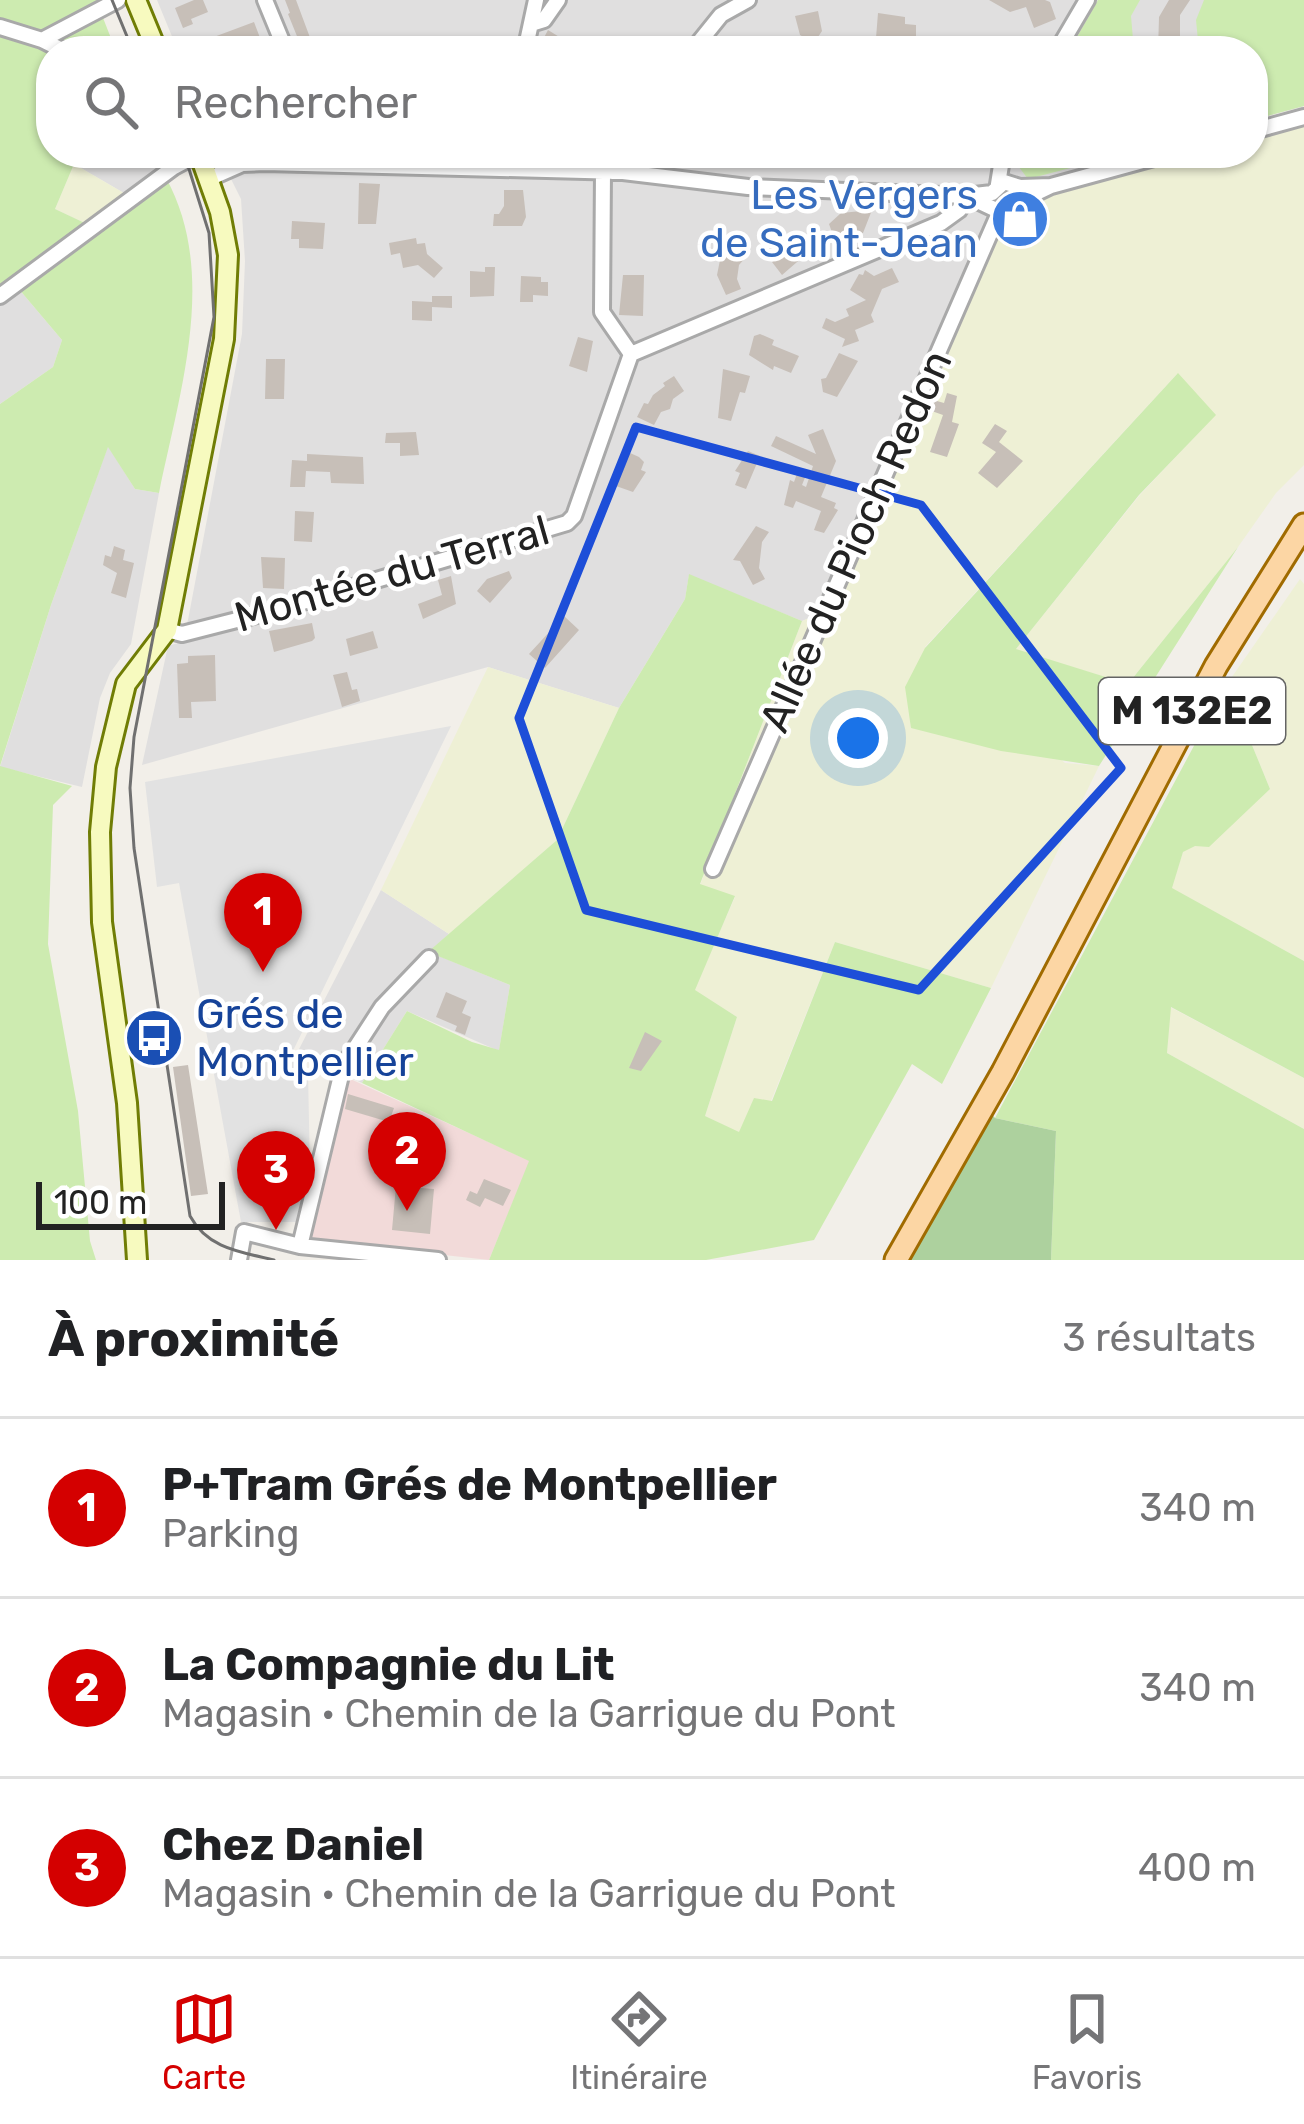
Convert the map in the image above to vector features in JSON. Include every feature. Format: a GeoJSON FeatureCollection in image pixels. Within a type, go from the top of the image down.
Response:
{"type":"FeatureCollection","features":[{"type":"Feature","properties":{"kind":"main road"},"geometry":{"type":"LineString","coordinates":[[136,0],[151,36]]}},
{"type":"Feature","properties":{"kind":"main road"},"geometry":{"type":"LineString","coordinates":[[141,1260],[127,1103],[106,968],[100,832],[106,767],[126,684],[167,630],[224,339],[228,255],[205,168]]}},
{"type":"Feature","properties":{"kind":"main road","name":"M 132E2"},"geometry":{"type":"LineString","coordinates":[[896,1260],[1003,1072],[1216,666],[1304,526]]}},
{"type":"Feature","properties":{"kind":"street"},"geometry":{"type":"LineString","coordinates":[[50,36],[118,0]]}},
{"type":"Feature","properties":{"kind":"street"},"geometry":{"type":"LineString","coordinates":[[265,0],[280,36]]}},
{"type":"Feature","properties":{"kind":"street"},"geometry":{"type":"LineString","coordinates":[[528,36],[536,0]]}},
{"type":"Feature","properties":{"kind":"street"},"geometry":{"type":"LineString","coordinates":[[531,24],[544,20],[558,0]]}},
{"type":"Feature","properties":{"kind":"street"},"geometry":{"type":"LineString","coordinates":[[704,36],[721,15],[748,0]]}},
{"type":"Feature","properties":{"kind":"street"},"geometry":{"type":"LineString","coordinates":[[1067,36],[1088,0]]}},
{"type":"Feature","properties":{"kind":"street"},"geometry":{"type":"LineString","coordinates":[[0,26],[36,38]]}},
{"type":"Feature","properties":{"kind":"street"},"geometry":{"type":"LineString","coordinates":[[1268,127],[1304,117]]}},
{"type":"Feature","properties":{"kind":"street"},"geometry":{"type":"LineString","coordinates":[[0,296],[173,168]]}},
{"type":"Feature","properties":{"kind":"street"},"geometry":{"type":"LineString","coordinates":[[208,179],[239,168]]}},
{"type":"Feature","properties":{"kind":"street"},"geometry":{"type":"LineString","coordinates":[[583,168],[748,188],[966,196],[1006,195],[1117,168]]}},
{"type":"Feature","properties":{"kind":"street"},"geometry":{"type":"LineString","coordinates":[[610,168],[602,312],[632,354],[940,223],[959,210],[966,196]]}},
{"type":"Feature","properties":{"kind":"street","name":"Allée du Pioch Redon"},"geometry":{"type":"LineString","coordinates":[[713,868],[1006,195],[1004,168]]}},
{"type":"Feature","properties":{"kind":"street","name":"Montée du Terral"},"geometry":{"type":"LineString","coordinates":[[167,630],[182,634],[276,610],[567,523],[574,516],[632,354]]}},
{"type":"Feature","properties":{"kind":"street"},"geometry":{"type":"LineString","coordinates":[[300,1246],[343,1067],[382,1007],[429,958]]}},
{"type":"Feature","properties":{"kind":"street"},"geometry":{"type":"LineString","coordinates":[[238,1260],[244,1232],[300,1246],[438,1260]]}},
{"type":"Feature","properties":{"kind":"highlighted area"},"geometry":{"type":"Polygon","coordinates":[[[636,427],[921,505],[1121,768],[919,990],[586,910],[519,718],[636,427]]]}},
{"type":"Feature","properties":{"kind":"shaded area"},"geometry":{"type":"Polygon","coordinates":[[[157,0],[1304,0],[1304,106],[1268,116],[1268,36],[172,36],[157,0]]]}},
{"type":"Feature","properties":{"kind":"shaded area"},"geometry":{"type":"Polygon","coordinates":[[[81,168],[163,168],[129,196],[81,168]]]}},
{"type":"Feature","properties":{"kind":"shaded area"},"geometry":{"type":"Polygon","coordinates":[[[226,168],[1140,168],[1041,196],[1004,225],[832,609],[802,621],[689,575],[685,599],[619,708],[488,667],[142,765],[168,646],[181,642],[188,620],[242,334],[241,199],[226,168]]]}},
{"type":"Feature","properties":{"kind":"shaded area"},"geometry":{"type":"Polygon","coordinates":[[[18,288],[62,340],[53,367],[0,404],[0,290],[18,288]]]}},
{"type":"Feature","properties":{"kind":"shaded area"},"geometry":{"type":"Polygon","coordinates":[[[108,446],[135,489],[159,493],[131,644],[110,673],[100,698],[82,787],[0,767],[108,446]]]}},
{"type":"Feature","properties":{"kind":"shaded area"},"geometry":{"type":"Polygon","coordinates":[[[451,726],[290,1057],[308,1073],[310,1171],[297,1222],[241,1222],[179,883],[157,887],[145,782],[451,726]]]}},
{"type":"Feature","properties":{"kind":"shaded area"},"geometry":{"type":"Polygon","coordinates":[[[381,890],[449,934],[429,952],[510,985],[499,1051],[407,1011],[362,1083],[297,1053],[381,890]]]}},
{"type":"Feature","properties":{"kind":"shaded area"},"geometry":{"type":"Polygon","coordinates":[[[346,1077],[530,1161],[489,1260],[309,1240],[346,1077]]]}},
{"type":"Feature","properties":{"kind":"green space"},"geometry":{"type":"Polygon","coordinates":[[[0,0],[96,0],[110,36],[36,36],[36,168],[72,168],[55,209],[89,225],[0,290],[0,0]]]}},
{"type":"Feature","properties":{"kind":"green space"},"geometry":{"type":"Polygon","coordinates":[[[1098,0],[1140,0],[1131,16],[1133,36],[1078,36],[1098,0]]]}},
{"type":"Feature","properties":{"kind":"green space"},"geometry":{"type":"Polygon","coordinates":[[[1204,0],[1304,0],[1304,106],[1268,116],[1268,36],[1198,36],[1196,20],[1204,0]]]}},
{"type":"Feature","properties":{"kind":"green space"},"geometry":{"type":"Polygon","coordinates":[[[1304,123],[1304,465],[1276,493],[1128,684],[1015,650],[1139,496],[1215,415],[1177,374],[925,647],[1065,763],[1099,766],[991,988],[835,942],[771,1101],[739,1133],[705,1116],[737,1017],[694,990],[735,897],[700,885],[802,621],[832,609],[1004,225],[1041,196],[1141,168],[1268,168],[1268,133],[1304,123]]]}},
{"type":"Feature","properties":{"kind":"green space"},"geometry":{"type":"Polygon","coordinates":[[[72,168],[81,168],[129,196],[89,225],[55,209],[72,168]]]}},
{"type":"Feature","properties":{"kind":"green space"},"geometry":{"type":"Polygon","coordinates":[[[1020,168],[1070,168],[1028,179],[1020,168]]]}},
{"type":"Feature","properties":{"kind":"green space"},"geometry":{"type":"Polygon","coordinates":[[[166,178],[182,215],[192,294],[184,375],[159,493],[135,489],[108,447],[0,766],[0,404],[53,367],[62,340],[18,288],[166,178]]]}},
{"type":"Feature","properties":{"kind":"green space"},"geometry":{"type":"Polygon","coordinates":[[[1178,373],[1216,415],[1139,495],[1016,649],[1128,684],[1238,547],[1099,766],[1001,751],[911,728],[905,687],[925,648],[1178,373]]]}},
{"type":"Feature","properties":{"kind":"green space"},"geometry":{"type":"Polygon","coordinates":[[[689,574],[802,621],[700,884],[735,896],[695,990],[737,1017],[705,1116],[739,1132],[754,1098],[772,1101],[835,942],[991,988],[942,1084],[912,1064],[814,1240],[706,1260],[489,1260],[529,1161],[362,1083],[407,1011],[499,1050],[510,985],[428,952],[557,840],[619,708],[685,599],[689,574]]]}},
{"type":"Feature","properties":{"kind":"green space"},"geometry":{"type":"Polygon","coordinates":[[[1300,579],[1304,584],[1304,961],[1171,888],[1183,852],[1270,789],[1227,684],[1300,579]]]}},
{"type":"Feature","properties":{"kind":"green space"},"geometry":{"type":"Polygon","coordinates":[[[488,667],[619,708],[557,840],[449,934],[381,890],[488,667]]]}},
{"type":"Feature","properties":{"kind":"green space"},"geometry":{"type":"Polygon","coordinates":[[[1227,684],[1270,789],[1209,847],[1195,846],[1183,852],[1172,888],[1304,961],[1304,1078],[1171,1007],[1167,1053],[1304,1129],[1304,1260],[1051,1260],[1056,1131],[995,1118],[1227,684]]]}},
{"type":"Feature","properties":{"kind":"green space"},"geometry":{"type":"Polygon","coordinates":[[[0,766],[72,786],[53,805],[48,944],[78,1111],[90,1241],[96,1260],[0,1260],[0,766]]]}},
{"type":"Feature","properties":{"kind":"green space"},"geometry":{"type":"Polygon","coordinates":[[[1170,1007],[1304,1078],[1304,1129],[1167,1053],[1170,1007]]]}},
{"type":"Feature","properties":{"kind":"green space"},"geometry":{"type":"Polygon","coordinates":[[[984,1106],[995,1118],[1056,1131],[1051,1260],[891,1260],[984,1106]]]}},
{"type":"Feature","properties":{"kind":"building"},"geometry":{"type":"Polygon","coordinates":[[[203,0],[208,12],[183,28],[175,8],[203,0]]]}},
{"type":"Feature","properties":{"kind":"building"},"geometry":{"type":"Polygon","coordinates":[[[285,0],[296,0],[309,36],[297,36],[285,0]]]}},
{"type":"Feature","properties":{"kind":"building"},"geometry":{"type":"Polygon","coordinates":[[[989,0],[1045,0],[1056,19],[1034,28],[1026,7],[1010,12],[989,0]]]}},
{"type":"Feature","properties":{"kind":"building"},"geometry":{"type":"Polygon","coordinates":[[[1169,0],[1190,0],[1180,15],[1180,36],[1158,36],[1159,17],[1169,0]]]}},
{"type":"Feature","properties":{"kind":"building"},"geometry":{"type":"Polygon","coordinates":[[[818,11],[819,36],[800,35],[795,16],[818,11]]]}},
{"type":"Feature","properties":{"kind":"building"},"geometry":{"type":"Polygon","coordinates":[[[878,13],[905,17],[905,24],[916,25],[916,36],[876,36],[878,13]]]}},
{"type":"Feature","properties":{"kind":"building"},"geometry":{"type":"Polygon","coordinates":[[[254,22],[259,36],[216,36],[254,22]]]}},
{"type":"Feature","properties":{"kind":"building"},"geometry":{"type":"Polygon","coordinates":[[[359,183],[380,184],[376,224],[358,224],[359,183]]]}},
{"type":"Feature","properties":{"kind":"building"},"geometry":{"type":"Polygon","coordinates":[[[504,190],[523,190],[526,217],[522,226],[493,226],[494,214],[504,206],[504,190]]]}},
{"type":"Feature","properties":{"kind":"building"},"geometry":{"type":"Polygon","coordinates":[[[872,210],[863,233],[854,234],[855,242],[837,246],[829,224],[841,213],[872,210]]]}},
{"type":"Feature","properties":{"kind":"building"},"geometry":{"type":"Polygon","coordinates":[[[292,221],[325,223],[323,249],[299,248],[299,239],[291,239],[292,221]]]}},
{"type":"Feature","properties":{"kind":"building"},"geometry":{"type":"Polygon","coordinates":[[[416,238],[443,268],[434,278],[418,265],[403,268],[400,253],[391,255],[389,243],[416,238]]]}},
{"type":"Feature","properties":{"kind":"building"},"geometry":{"type":"Polygon","coordinates":[[[788,240],[804,256],[782,275],[772,262],[778,257],[774,251],[788,240]]]}},
{"type":"Feature","properties":{"kind":"building"},"geometry":{"type":"Polygon","coordinates":[[[733,245],[746,257],[739,265],[741,289],[726,295],[717,275],[720,260],[733,245]]]}},
{"type":"Feature","properties":{"kind":"building"},"geometry":{"type":"Polygon","coordinates":[[[485,267],[495,267],[494,296],[470,297],[470,271],[485,272],[485,267]]]}},
{"type":"Feature","properties":{"kind":"building"},"geometry":{"type":"Polygon","coordinates":[[[892,268],[899,282],[882,289],[871,315],[874,322],[855,330],[859,341],[842,347],[845,339],[822,328],[826,318],[835,322],[849,316],[846,309],[866,300],[850,290],[859,274],[865,270],[874,276],[892,268]]]}},
{"type":"Feature","properties":{"kind":"building"},"geometry":{"type":"Polygon","coordinates":[[[623,275],[644,275],[643,316],[619,315],[623,275]]]}},
{"type":"Feature","properties":{"kind":"building"},"geometry":{"type":"Polygon","coordinates":[[[521,276],[548,282],[548,296],[533,295],[533,302],[520,302],[521,276]]]}},
{"type":"Feature","properties":{"kind":"building"},"geometry":{"type":"Polygon","coordinates":[[[432,296],[452,296],[452,308],[432,307],[432,321],[412,320],[412,301],[432,302],[432,296]]]}},
{"type":"Feature","properties":{"kind":"building"},"geometry":{"type":"Polygon","coordinates":[[[754,336],[774,340],[772,345],[799,356],[791,373],[774,366],[773,370],[749,355],[754,336]]]}},
{"type":"Feature","properties":{"kind":"building"},"geometry":{"type":"Polygon","coordinates":[[[578,337],[593,341],[587,372],[569,366],[578,337]]]}},
{"type":"Feature","properties":{"kind":"building"},"geometry":{"type":"Polygon","coordinates":[[[839,353],[858,361],[837,397],[823,392],[821,379],[839,353]]]}},
{"type":"Feature","properties":{"kind":"building"},"geometry":{"type":"Polygon","coordinates":[[[266,359],[285,359],[284,399],[265,399],[266,359]]]}},
{"type":"Feature","properties":{"kind":"building"},"geometry":{"type":"Polygon","coordinates":[[[723,369],[750,376],[731,421],[718,418],[723,369]]]}},
{"type":"Feature","properties":{"kind":"building"},"geometry":{"type":"Polygon","coordinates":[[[674,376],[684,391],[673,399],[670,409],[661,412],[654,425],[637,417],[644,403],[674,376]]]}},
{"type":"Feature","properties":{"kind":"building"},"geometry":{"type":"Polygon","coordinates":[[[947,393],[957,396],[952,422],[959,424],[947,457],[930,452],[943,415],[926,409],[930,399],[944,403],[947,393]]]}},
{"type":"Feature","properties":{"kind":"building"},"geometry":{"type":"Polygon","coordinates":[[[995,424],[1007,431],[999,442],[1023,461],[997,488],[978,473],[996,452],[982,443],[995,424]]]}},
{"type":"Feature","properties":{"kind":"building"},"geometry":{"type":"Polygon","coordinates":[[[823,429],[836,461],[821,497],[836,503],[838,510],[824,533],[814,530],[821,511],[796,501],[793,508],[784,505],[790,480],[794,482],[798,471],[806,475],[802,485],[806,487],[813,466],[771,446],[776,436],[816,454],[808,435],[823,429]]]}},
{"type":"Feature","properties":{"kind":"building"},"geometry":{"type":"Polygon","coordinates":[[[416,432],[419,455],[400,456],[400,443],[385,443],[386,433],[416,432]]]}},
{"type":"Feature","properties":{"kind":"building"},"geometry":{"type":"Polygon","coordinates":[[[748,451],[760,456],[746,489],[735,485],[740,473],[735,471],[748,451]]]}},
{"type":"Feature","properties":{"kind":"building"},"geometry":{"type":"Polygon","coordinates":[[[630,453],[644,462],[641,470],[646,472],[633,492],[616,486],[630,453]]]}},
{"type":"Feature","properties":{"kind":"building"},"geometry":{"type":"Polygon","coordinates":[[[307,454],[363,457],[364,484],[331,483],[330,472],[306,471],[305,487],[290,487],[292,460],[307,461],[307,454]]]}},
{"type":"Feature","properties":{"kind":"building"},"geometry":{"type":"Polygon","coordinates":[[[295,511],[314,512],[312,542],[294,541],[295,511]]]}},
{"type":"Feature","properties":{"kind":"building"},"geometry":{"type":"Polygon","coordinates":[[[756,526],[769,532],[762,542],[759,568],[765,579],[753,585],[740,561],[733,560],[756,526]]]}},
{"type":"Feature","properties":{"kind":"building"},"geometry":{"type":"Polygon","coordinates":[[[114,546],[125,550],[123,560],[134,563],[126,598],[111,593],[117,573],[103,565],[114,546]]]}},
{"type":"Feature","properties":{"kind":"building"},"geometry":{"type":"Polygon","coordinates":[[[261,557],[285,558],[284,589],[263,588],[261,557]]]}},
{"type":"Feature","properties":{"kind":"building"},"geometry":{"type":"Polygon","coordinates":[[[509,571],[512,578],[490,603],[477,591],[487,579],[509,571]]]}},
{"type":"Feature","properties":{"kind":"building"},"geometry":{"type":"Polygon","coordinates":[[[451,576],[456,604],[423,619],[418,604],[442,595],[438,580],[451,576]]]}},
{"type":"Feature","properties":{"kind":"building"},"geometry":{"type":"Polygon","coordinates":[[[564,616],[579,630],[545,668],[529,654],[564,616]]]}},
{"type":"Feature","properties":{"kind":"building"},"geometry":{"type":"Polygon","coordinates":[[[312,623],[312,641],[274,652],[269,631],[312,623]]]}},
{"type":"Feature","properties":{"kind":"building"},"geometry":{"type":"Polygon","coordinates":[[[373,631],[378,648],[350,656],[346,639],[373,631]]]}},
{"type":"Feature","properties":{"kind":"building"},"geometry":{"type":"Polygon","coordinates":[[[215,655],[216,701],[191,702],[192,718],[179,718],[177,664],[188,663],[188,656],[215,655]]]}},
{"type":"Feature","properties":{"kind":"building"},"geometry":{"type":"Polygon","coordinates":[[[347,672],[360,701],[342,707],[333,675],[347,672]]]}},
{"type":"Feature","properties":{"kind":"building"},"geometry":{"type":"Polygon","coordinates":[[[446,992],[467,1001],[462,1013],[471,1017],[465,1035],[436,1017],[446,992]]]}},
{"type":"Feature","properties":{"kind":"building"},"geometry":{"type":"Polygon","coordinates":[[[645,1032],[662,1041],[641,1071],[629,1068],[645,1032]]]}},
{"type":"Feature","properties":{"kind":"building"},"geometry":{"type":"Polygon","coordinates":[[[188,1065],[208,1194],[191,1196],[173,1067],[188,1065]]]}},
{"type":"Feature","properties":{"kind":"building"},"geometry":{"type":"Polygon","coordinates":[[[348,1094],[394,1108],[389,1122],[345,1109],[348,1094]]]}},
{"type":"Feature","properties":{"kind":"building"},"geometry":{"type":"Polygon","coordinates":[[[484,1179],[511,1190],[503,1206],[485,1198],[480,1207],[466,1200],[470,1191],[477,1194],[484,1179]]]}},
{"type":"Feature","properties":{"kind":"building"},"geometry":{"type":"Polygon","coordinates":[[[396,1186],[434,1189],[430,1234],[392,1230],[396,1186]]]}},
{"type":"Feature","properties":{"kind":"tram line"},"geometry":{"type":"LineString","coordinates":[[112,0],[127,36]]}},
{"type":"Feature","properties":{"kind":"tram line"},"geometry":{"type":"LineString","coordinates":[[189,168],[209,233],[214,317],[134,737],[130,788],[134,848],[190,1216],[216,1242],[274,1260]]}},
{"type":"Feature","properties":{"kind":"place","name":"Les Vergers de Saint-Jean"},"geometry":{"type":"Point","coordinates":[1020,219]}},
{"type":"Feature","properties":{"kind":"place","name":"P+Tram Grés de Montpellier"},"geometry":{"type":"Point","coordinates":[263,972]}},
{"type":"Feature","properties":{"kind":"place","name":"Grés de Montpellier"},"geometry":{"type":"Point","coordinates":[154,1038]}},
{"type":"Feature","properties":{"kind":"place","name":"La Compagnie du Lit"},"geometry":{"type":"Point","coordinates":[407,1211]}},
{"type":"Feature","properties":{"kind":"place","name":"Chez Daniel"},"geometry":{"type":"Point","coordinates":[276,1230]}}]}
